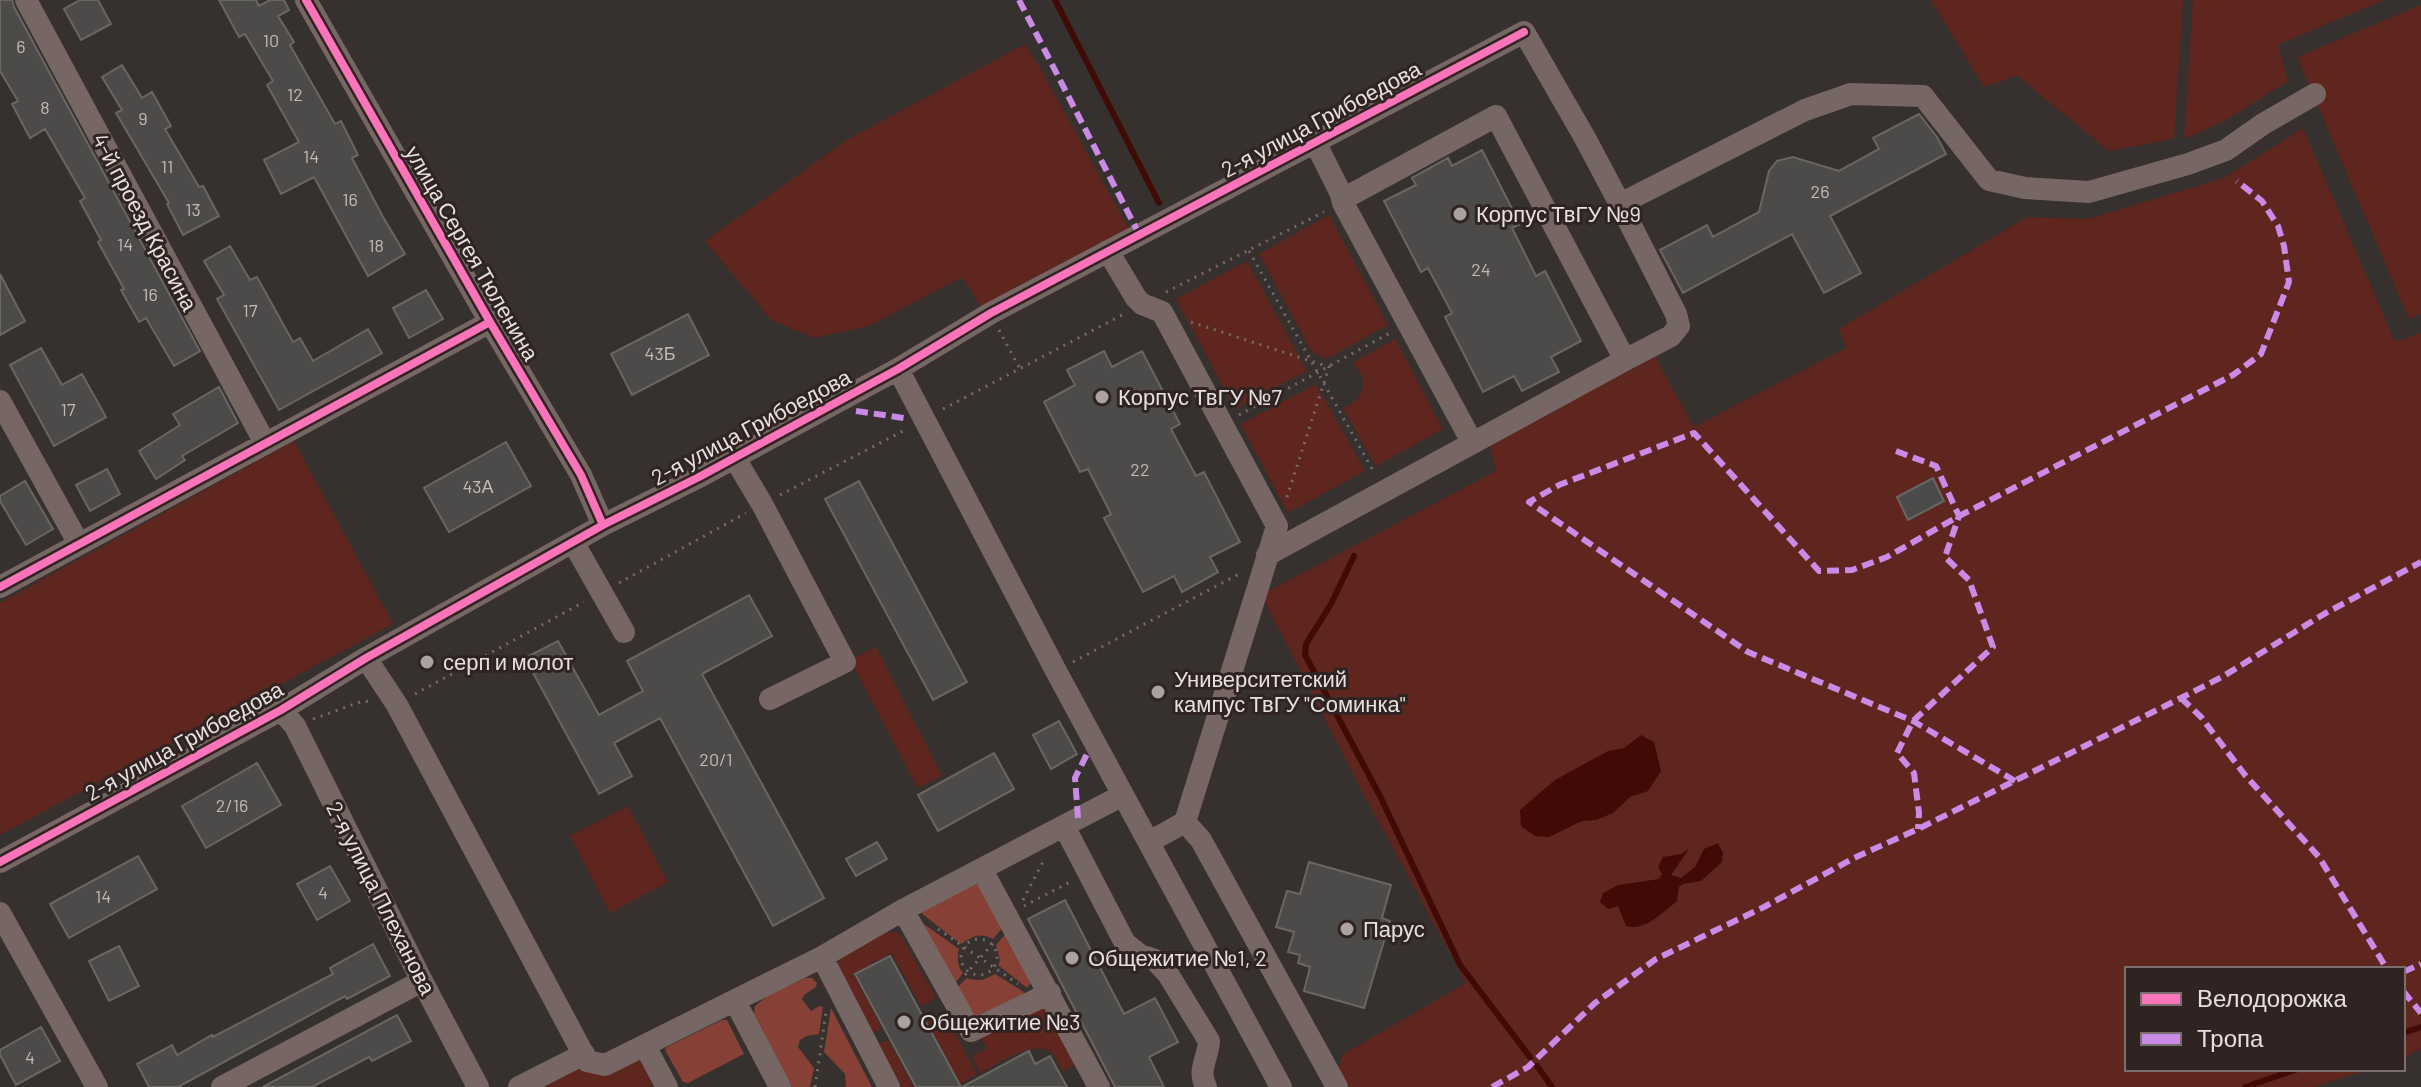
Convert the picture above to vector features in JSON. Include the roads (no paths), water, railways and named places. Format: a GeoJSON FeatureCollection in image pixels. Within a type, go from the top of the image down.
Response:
{"type":"FeatureCollection","features":[{"type":"Feature","properties":{"kind":"street","name":"4-й проезд Красина"},"geometry":{"type":"LineString","coordinates":[[26,0],[265,443]]}},
{"type":"Feature","properties":{"kind":"street","name":"улица Сергея Тюленина"},"geometry":{"type":"LineString","coordinates":[[306,0],[581,475],[603,525]]}},
{"type":"Feature","properties":{"kind":"street","name":"2-я улица Грибоедова"},"geometry":{"type":"LineString","coordinates":[[0,862],[288,718],[366,658],[603,525],[898,369],[991,313],[1524,32],[1620,204]]}},
{"type":"Feature","properties":{"kind":"street"},"geometry":{"type":"LineString","coordinates":[[1267,555],[1671,336],[1679,326],[1676,314],[1620,204],[1805,110],[1851,94],[1923,96],[1989,180],[2025,188],[2089,192],[2226,150],[2315,94]]}},
{"type":"Feature","properties":{"kind":"street"},"geometry":{"type":"LineString","coordinates":[[1343,201],[1496,116],[1625,360]]}},
{"type":"Feature","properties":{"kind":"street"},"geometry":{"type":"LineString","coordinates":[[1315,142],[1343,201],[1472,442]]}},
{"type":"Feature","properties":{"kind":"street"},"geometry":{"type":"LineString","coordinates":[[1108,251],[1136,298],[1152,308],[1223,424],[1277,526],[1185,822],[1149,842]]}},
{"type":"Feature","properties":{"kind":"street"},"geometry":{"type":"LineString","coordinates":[[0,587],[490,322]]}},
{"type":"Feature","properties":{"kind":"street"},"geometry":{"type":"LineString","coordinates":[[898,369],[1056,671],[1281,1087]]}},
{"type":"Feature","properties":{"kind":"street"},"geometry":{"type":"LineString","coordinates":[[0,401],[79,544]]}},
{"type":"Feature","properties":{"kind":"street"},"geometry":{"type":"LineString","coordinates":[[734,457],[845,662],[770,699]]}},
{"type":"Feature","properties":{"kind":"street"},"geometry":{"type":"LineString","coordinates":[[573,542],[624,632]]}},
{"type":"Feature","properties":{"kind":"street"},"geometry":{"type":"LineString","coordinates":[[366,658],[397,705],[587,1061],[605,1065],[822,957],[903,910],[1123,795]]}},
{"type":"Feature","properties":{"kind":"street","name":"2-я улица Плеханова"},"geometry":{"type":"LineString","coordinates":[[288,718],[478,1087]]}},
{"type":"Feature","properties":{"kind":"street"},"geometry":{"type":"LineString","coordinates":[[1185,822],[1208,851],[1337,1087]]}},
{"type":"Feature","properties":{"kind":"street"},"geometry":{"type":"LineString","coordinates":[[1064,826],[1125,943],[1140,955],[1155,960],[1168,974],[1209,1041],[1201,1078],[1206,1087]]}},
{"type":"Feature","properties":{"kind":"street"},"geometry":{"type":"LineString","coordinates":[[982,870],[1099,1087]]}},
{"type":"Feature","properties":{"kind":"street"},"geometry":{"type":"LineString","coordinates":[[903,910],[971,1031],[1050,993]]}},
{"type":"Feature","properties":{"kind":"street"},"geometry":{"type":"LineString","coordinates":[[0,913],[97,1087]]}},
{"type":"Feature","properties":{"kind":"street"},"geometry":{"type":"LineString","coordinates":[[822,957],[889,1087]]}},
{"type":"Feature","properties":{"kind":"street"},"geometry":{"type":"LineString","coordinates":[[222,1087],[422,981]]}},
{"type":"Feature","properties":{"kind":"street"},"geometry":{"type":"LineString","coordinates":[[735,1001],[780,1087]]}},
{"type":"Feature","properties":{"kind":"street"},"geometry":{"type":"LineString","coordinates":[[645,1046],[667,1087]]}},
{"type":"Feature","properties":{"kind":"street"},"geometry":{"type":"LineString","coordinates":[[519,1087],[584,1054]]}},
{"type":"Feature","properties":{"kind":"waterway"},"geometry":{"type":"LineString","coordinates":[[1055,0],[1159,203]]}},
{"type":"Feature","properties":{"kind":"waterway"},"geometry":{"type":"LineString","coordinates":[[1354,556],[1331,604],[1306,644],[1305,655],[1380,796],[1460,965],[1530,1057]]}},
{"type":"Feature","properties":{"kind":"waterway"},"geometry":{"type":"LineString","coordinates":[[2405,1032],[2421,1027]]}},
{"type":"Feature","properties":{"kind":"waterway"},"geometry":{"type":"LineString","coordinates":[[1537,1066],[1552,1087]]}},
{"type":"Feature","properties":{"kind":"waterway"},"geometry":{"type":"LineString","coordinates":[[2245,1087],[2292,1071]]}},
{"type":"Feature","properties":{"kind":"place","name":"Корпус ТвГУ №9"},"geometry":{"type":"Point","coordinates":[1460,214]}},
{"type":"Feature","properties":{"kind":"place","name":"Корпус ТвГУ №7"},"geometry":{"type":"Point","coordinates":[1102,397]}},
{"type":"Feature","properties":{"kind":"place","name":"серп и молот"},"geometry":{"type":"Point","coordinates":[427,662]}},
{"type":"Feature","properties":{"kind":"place","name":"Университетский кампус ТвГУ \"Соминка\""},"geometry":{"type":"Point","coordinates":[1158,692]}},
{"type":"Feature","properties":{"kind":"place","name":"Парус"},"geometry":{"type":"Point","coordinates":[1347,929]}},
{"type":"Feature","properties":{"kind":"place","name":"Общежитие №1, 2"},"geometry":{"type":"Point","coordinates":[1072,958]}},
{"type":"Feature","properties":{"kind":"place","name":"Общежитие №3"},"geometry":{"type":"Point","coordinates":[904,1022]}}]}
